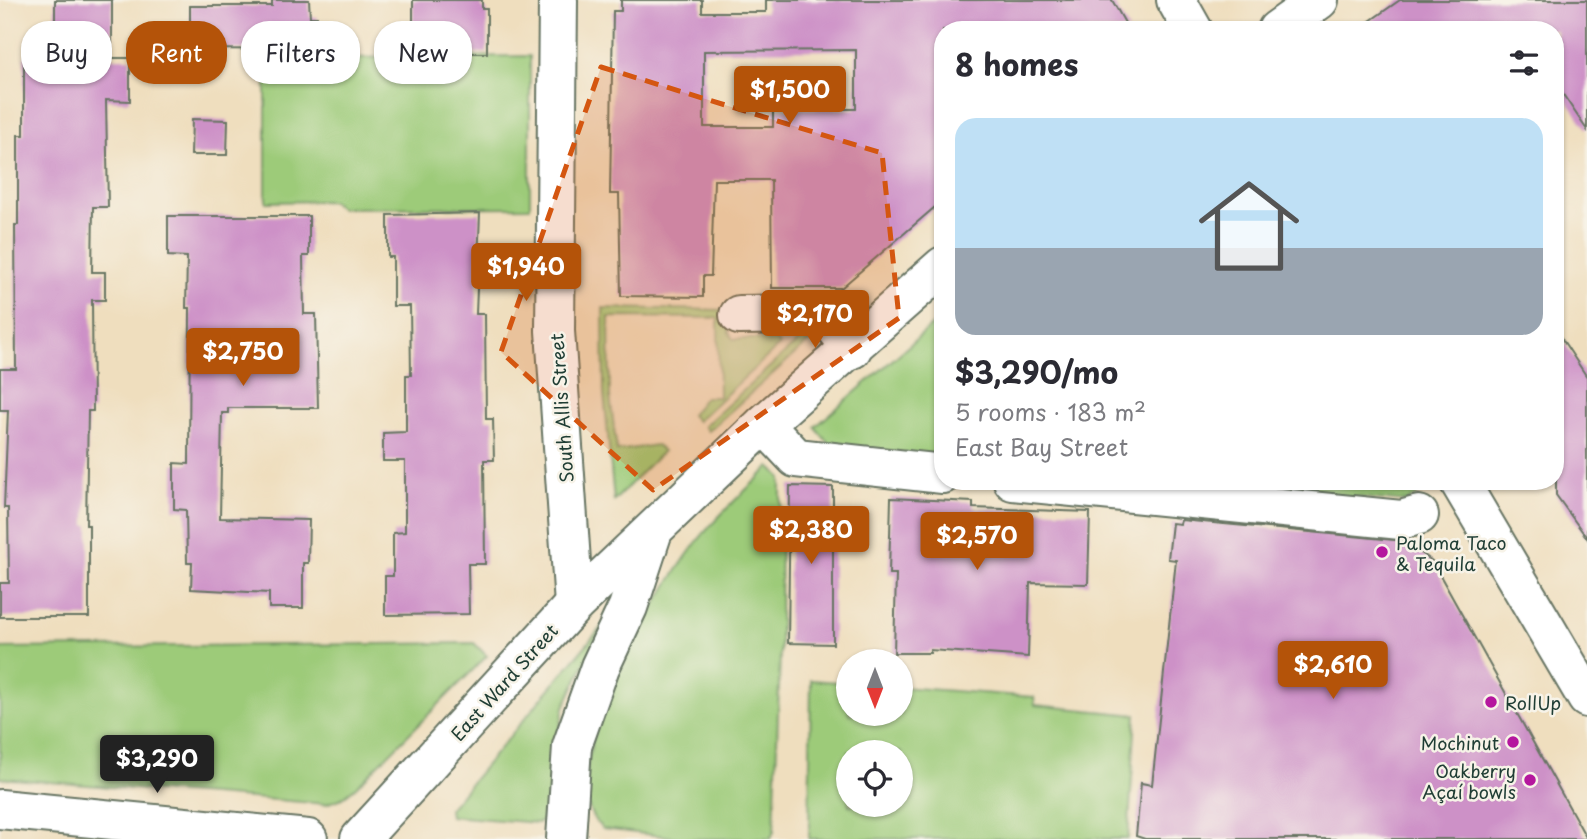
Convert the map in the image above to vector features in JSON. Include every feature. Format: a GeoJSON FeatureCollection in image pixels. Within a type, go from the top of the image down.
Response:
{"type":"FeatureCollection","features":[{"type":"Feature","properties":{"kind":"street","name":"South Allis Street"},"geometry":{"type":"LineString","coordinates":[[558,0],[555,331],[574,605]]}},
{"type":"Feature","properties":{"kind":"street"},"geometry":{"type":"LineString","coordinates":[[1176,0],[1188,21]]}},
{"type":"Feature","properties":{"kind":"street"},"geometry":{"type":"LineString","coordinates":[[1290,21],[1319,0]]}},
{"type":"Feature","properties":{"kind":"street","name":"East Ward Street"},"geometry":{"type":"LineString","coordinates":[[360,839],[574,605],[764,424],[934,274]]}},
{"type":"Feature","properties":{"kind":"street"},"geometry":{"type":"LineString","coordinates":[[738,314],[825,314],[852,349]]}},
{"type":"Feature","properties":{"kind":"street"},"geometry":{"type":"LineString","coordinates":[[764,424],[796,458],[934,473]]}},
{"type":"Feature","properties":{"kind":"street"},"geometry":{"type":"LineString","coordinates":[[1094,490],[1401,520],[1419,515]]}},
{"type":"Feature","properties":{"kind":"street"},"geometry":{"type":"LineString","coordinates":[[1465,490],[1587,698]]}},
{"type":"Feature","properties":{"kind":"street","name":"East Ward Street"},"geometry":{"type":"LineString","coordinates":[[566,839],[572,746],[600,667],[628,607],[654,530]]}},
{"type":"Feature","properties":{"kind":"street"},"geometry":{"type":"LineString","coordinates":[[0,809],[308,839]]}},
{"type":"Feature","properties":{"kind":"highlighted area"},"geometry":{"type":"Polygon","coordinates":[[[601,67],[882,153],[899,318],[653,490],[501,352],[601,67]]]}},
{"type":"Feature","properties":{"kind":"green space"},"geometry":{"type":"Polygon","coordinates":[[[530,56],[530,207],[340,208],[331,201],[266,202],[266,84],[360,84],[360,58],[374,58],[374,84],[472,84],[472,57],[530,56]]]}},
{"type":"Feature","properties":{"kind":"green space"},"geometry":{"type":"Polygon","coordinates":[[[603,308],[729,310],[729,332],[733,339],[774,339],[780,345],[697,421],[691,415],[705,397],[719,397],[718,318],[609,317],[610,396],[617,451],[656,445],[663,451],[614,501],[604,393],[603,308]]]}},
{"type":"Feature","properties":{"kind":"green space"},"geometry":{"type":"Polygon","coordinates":[[[934,324],[934,456],[832,447],[815,427],[934,324]]]}},
{"type":"Feature","properties":{"kind":"green space"},"geometry":{"type":"Polygon","coordinates":[[[805,335],[810,341],[708,431],[704,426],[805,335]]]}},
{"type":"Feature","properties":{"kind":"green space"},"geometry":{"type":"Polygon","coordinates":[[[770,467],[781,477],[780,654],[774,832],[770,839],[688,839],[603,829],[588,804],[587,770],[596,729],[613,685],[658,601],[696,543],[722,513],[770,467]]]}},
{"type":"Feature","properties":{"kind":"green space"},"geometry":{"type":"Polygon","coordinates":[[[1285,490],[1416,490],[1418,494],[1407,502],[1285,490]]]}},
{"type":"Feature","properties":{"kind":"green space"},"geometry":{"type":"Polygon","coordinates":[[[603,625],[564,707],[557,744],[553,814],[538,823],[450,816],[449,809],[603,625]]]}},
{"type":"Feature","properties":{"kind":"green space"},"geometry":{"type":"Polygon","coordinates":[[[474,643],[487,656],[356,787],[342,798],[326,804],[0,778],[0,648],[474,643]]]}},
{"type":"Feature","properties":{"kind":"green space"},"geometry":{"type":"Polygon","coordinates":[[[811,680],[836,682],[836,726],[914,726],[914,688],[1034,697],[1035,705],[1136,715],[1128,839],[809,839],[811,680]]]}},
{"type":"Feature","properties":{"kind":"building"},"geometry":{"type":"Polygon","coordinates":[[[55,0],[112,0],[112,21],[55,21],[55,0]]]}},
{"type":"Feature","properties":{"kind":"building"},"geometry":{"type":"Polygon","coordinates":[[[272,0],[309,0],[310,17],[317,17],[317,21],[241,21],[241,49],[227,49],[227,21],[190,21],[190,6],[272,6],[272,0]]]}},
{"type":"Feature","properties":{"kind":"building"},"geometry":{"type":"Polygon","coordinates":[[[413,0],[482,0],[482,9],[487,9],[487,53],[472,53],[472,21],[413,21],[413,0]]]}},
{"type":"Feature","properties":{"kind":"building"},"geometry":{"type":"Polygon","coordinates":[[[621,0],[702,0],[702,12],[766,12],[766,0],[1112,0],[1124,21],[934,21],[934,208],[841,288],[772,288],[771,180],[714,180],[711,276],[703,276],[703,297],[621,296],[619,194],[610,194],[613,11],[621,11],[621,0]],[[856,50],[704,51],[704,127],[773,127],[773,109],[856,109],[856,50]]]}},
{"type":"Feature","properties":{"kind":"building"},"geometry":{"type":"Polygon","coordinates":[[[1400,0],[1587,0],[1587,130],[1564,96],[1564,21],[1370,21],[1400,0]]]}},
{"type":"Feature","properties":{"kind":"building"},"geometry":{"type":"Polygon","coordinates":[[[112,58],[126,58],[126,84],[130,84],[130,101],[106,100],[108,207],[93,207],[92,272],[105,272],[105,300],[92,300],[93,411],[88,411],[86,525],[89,525],[89,617],[0,617],[0,583],[9,583],[8,508],[4,508],[8,410],[0,410],[0,369],[16,369],[15,225],[18,225],[18,135],[24,135],[24,84],[112,84],[112,58]]]}},
{"type":"Feature","properties":{"kind":"building"},"geometry":{"type":"Polygon","coordinates":[[[192,119],[228,120],[227,155],[191,155],[192,119]]]}},
{"type":"Feature","properties":{"kind":"building"},"geometry":{"type":"Polygon","coordinates":[[[480,213],[476,314],[485,314],[486,419],[493,419],[494,460],[484,460],[485,564],[468,564],[469,614],[385,615],[385,576],[393,576],[393,533],[405,532],[405,461],[383,461],[383,433],[406,432],[406,375],[411,375],[410,306],[393,306],[393,257],[388,257],[388,215],[480,213]]]}},
{"type":"Feature","properties":{"kind":"building"},"geometry":{"type":"Polygon","coordinates":[[[168,216],[309,216],[309,256],[303,256],[304,314],[316,314],[318,408],[228,408],[228,413],[222,413],[220,518],[309,520],[308,563],[303,563],[303,608],[269,608],[269,593],[191,589],[192,563],[187,563],[186,510],[174,509],[174,463],[189,464],[190,308],[186,308],[187,257],[168,256],[168,216]]]}},
{"type":"Feature","properties":{"kind":"building"},"geometry":{"type":"Polygon","coordinates":[[[1564,342],[1587,377],[1587,538],[1556,495],[1556,490],[1564,490],[1564,342]]]}},
{"type":"Feature","properties":{"kind":"building"},"geometry":{"type":"Polygon","coordinates":[[[790,486],[833,487],[833,644],[788,643],[790,486]]]}},
{"type":"Feature","properties":{"kind":"building"},"geometry":{"type":"Polygon","coordinates":[[[891,498],[973,502],[973,508],[1090,512],[1088,584],[1030,583],[1028,657],[930,650],[930,653],[914,653],[914,649],[894,649],[896,574],[889,574],[891,498]]]}},
{"type":"Feature","properties":{"kind":"building"},"geometry":{"type":"Polygon","coordinates":[[[1181,520],[1405,541],[1432,561],[1587,839],[1145,839],[1136,836],[1141,783],[1152,785],[1176,560],[1168,559],[1172,523],[1180,524],[1181,520]]]}},
{"type":"Feature","properties":{"kind":"place","name":"Paloma Taco & Tequila"},"geometry":{"type":"Point","coordinates":[1382,552]}},
{"type":"Feature","properties":{"kind":"place","name":"RollUp"},"geometry":{"type":"Point","coordinates":[1491,702]}},
{"type":"Feature","properties":{"kind":"place","name":"Mochinut"},"geometry":{"type":"Point","coordinates":[1513,742]}},
{"type":"Feature","properties":{"kind":"place","name":"Oakberry Açaí bowls"},"geometry":{"type":"Point","coordinates":[1530,780]}}]}
